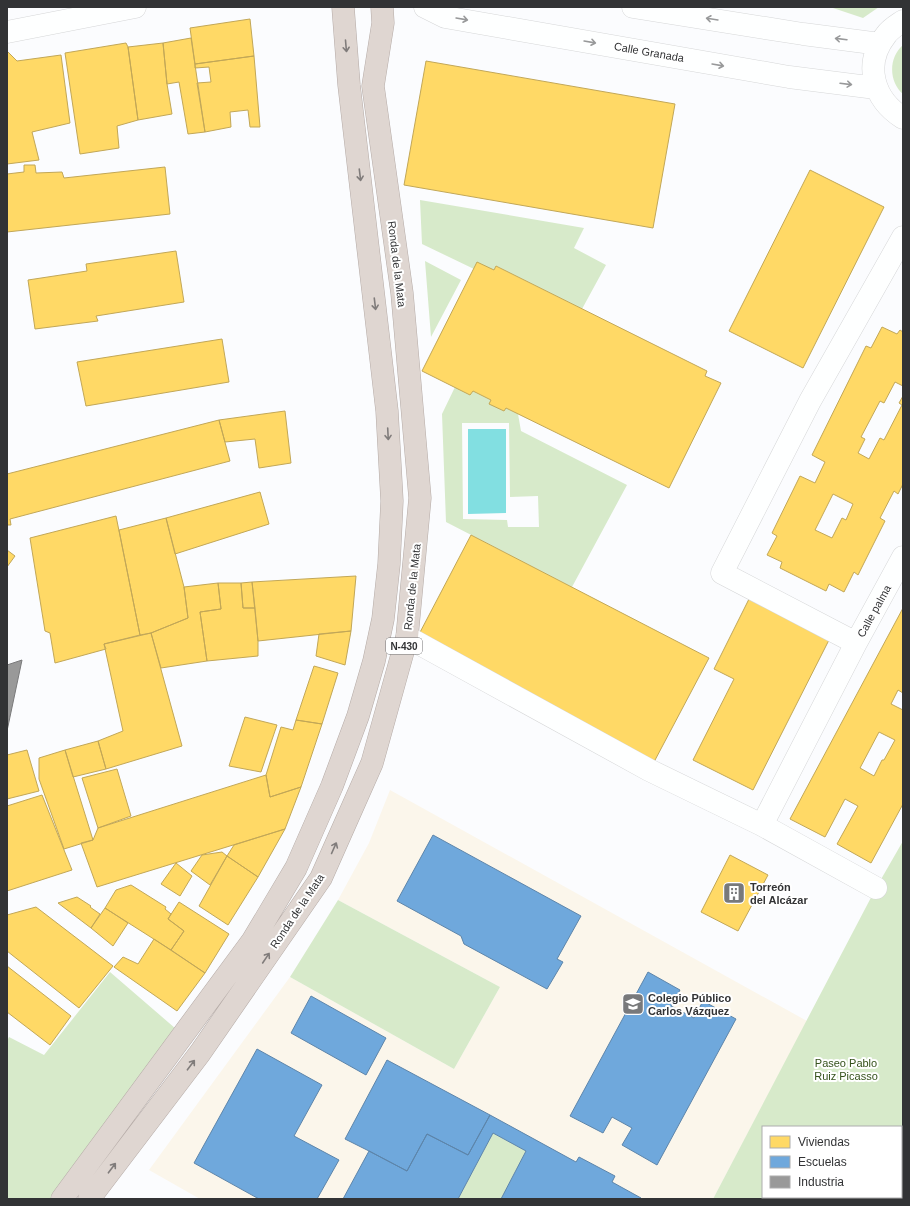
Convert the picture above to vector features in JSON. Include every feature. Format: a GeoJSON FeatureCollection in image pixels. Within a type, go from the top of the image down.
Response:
{"type":"FeatureCollection","features":[{"type":"Feature","properties":{"kind":"highway","name":"Ronda de la Mata"},"geometry":{"type":"LineString","coordinates":[[62,1199],[253,940],[296,868],[332,786],[358,716],[374,661],[385,603],[389,564],[392,501],[387,411],[349,84],[343,7]]}},
{"type":"Feature","properties":{"kind":"highway","name":"Ronda de la Mata"},"geometry":{"type":"LineString","coordinates":[[89,1199],[200,1053],[321,878],[372,763],[407,637],[420,498],[402,293],[373,86],[382,22],[382,7]]}},
{"type":"Feature","properties":{"kind":"street"},"geometry":{"type":"LineString","coordinates":[[7,32],[135,7]]}},
{"type":"Feature","properties":{"kind":"street","name":"Calle Granada"},"geometry":{"type":"LineString","coordinates":[[425,7],[445,17],[789,77],[876,88]]}},
{"type":"Feature","properties":{"kind":"street"},"geometry":{"type":"LineString","coordinates":[[633,7],[803,34],[880,44]]}},
{"type":"Feature","properties":{"kind":"street"},"geometry":{"type":"LineString","coordinates":[[903,21],[887,33],[880,44],[874,58],[873,74],[876,88],[883,101],[903,118]]}},
{"type":"Feature","properties":{"kind":"street"},"geometry":{"type":"LineString","coordinates":[[856,643],[722,573],[810,401],[903,237]]}},
{"type":"Feature","properties":{"kind":"street","name":"Calle palma"},"geometry":{"type":"LineString","coordinates":[[762,826],[856,643],[903,557]]}},
{"type":"Feature","properties":{"kind":"street"},"geometry":{"type":"LineString","coordinates":[[407,637],[649,770],[762,826],[876,888]]}},
{"type":"Feature","properties":{"kind":"shaded area"},"geometry":{"type":"Polygon","coordinates":[[[390,790],[807,1021],[713,1199],[200,1199],[149,1170],[290,977],[454,1069],[500,987],[338,900],[369,843],[390,790]]]}},
{"type":"Feature","properties":{"kind":"green space"},"geometry":{"type":"Polygon","coordinates":[[[830,7],[879,7],[863,18],[830,7]]]}},
{"type":"Feature","properties":{"kind":"green space"},"geometry":{"type":"Polygon","coordinates":[[[903,45],[903,94],[895,83],[892,70],[895,56],[903,45]]]}},
{"type":"Feature","properties":{"kind":"green space"},"geometry":{"type":"Polygon","coordinates":[[[420,200],[584,228],[574,248],[606,265],[582,309],[496,266],[494,270],[474,269],[422,244],[420,200]]]}},
{"type":"Feature","properties":{"kind":"green space"},"geometry":{"type":"Polygon","coordinates":[[[425,261],[461,280],[431,337],[425,261]]]}},
{"type":"Feature","properties":{"kind":"green space"},"geometry":{"type":"Polygon","coordinates":[[[455,387],[470,395],[473,391],[491,400],[490,404],[504,411],[506,408],[518,414],[521,431],[627,485],[572,587],[446,522],[442,414],[455,387]],[[462,423],[463,519],[507,520],[508,527],[539,527],[538,496],[510,497],[509,423],[462,423]]]}},
{"type":"Feature","properties":{"kind":"green space","name":"Paseo Pablo Ruiz Picasso"},"geometry":{"type":"Polygon","coordinates":[[[903,841],[903,1199],[713,1199],[876,888],[903,841]]]}},
{"type":"Feature","properties":{"kind":"green space"},"geometry":{"type":"Polygon","coordinates":[[[338,900],[500,987],[454,1069],[290,977],[338,900]]]}},
{"type":"Feature","properties":{"kind":"green space"},"geometry":{"type":"Polygon","coordinates":[[[110,972],[183,1035],[65,1199],[7,1199],[7,1041],[9,1037],[44,1055],[110,972]]]}},
{"type":"Feature","properties":{"kind":"green space"},"geometry":{"type":"Polygon","coordinates":[[[493,1133],[526,1151],[501,1199],[458,1199],[493,1133]]]}},
{"type":"Feature","properties":{"kind":"water"},"geometry":{"type":"Polygon","coordinates":[[[468,429],[506,429],[506,513],[468,514],[468,429]]]}},
{"type":"Feature","properties":{"kind":"building: Viviendas"},"geometry":{"type":"Polygon","coordinates":[[[250,19],[254,56],[195,64],[190,28],[250,19]]]}},
{"type":"Feature","properties":{"kind":"building: Viviendas"},"geometry":{"type":"Polygon","coordinates":[[[191,38],[205,132],[188,134],[179,82],[167,84],[163,43],[191,38]]]}},
{"type":"Feature","properties":{"kind":"building: Viviendas"},"geometry":{"type":"Polygon","coordinates":[[[126,43],[128,47],[138,120],[117,126],[119,148],[80,154],[65,53],[126,43]]]}},
{"type":"Feature","properties":{"kind":"building: Viviendas"},"geometry":{"type":"Polygon","coordinates":[[[163,43],[172,114],[138,120],[128,47],[163,43]]]}},
{"type":"Feature","properties":{"kind":"building: Viviendas"},"geometry":{"type":"Polygon","coordinates":[[[7,51],[17,61],[61,55],[70,123],[32,132],[39,160],[7,164],[7,51]]]}},
{"type":"Feature","properties":{"kind":"building: Viviendas"},"geometry":{"type":"Polygon","coordinates":[[[254,56],[260,127],[250,127],[248,110],[230,112],[231,127],[205,132],[197,83],[211,82],[209,67],[195,68],[195,64],[254,56]]]}},
{"type":"Feature","properties":{"kind":"building: Viviendas"},"geometry":{"type":"Polygon","coordinates":[[[426,61],[675,104],[653,228],[404,185],[426,61]]]}},
{"type":"Feature","properties":{"kind":"building: Viviendas"},"geometry":{"type":"Polygon","coordinates":[[[24,165],[35,165],[36,173],[62,172],[64,178],[165,167],[170,214],[7,232],[7,174],[24,172],[24,165]]]}},
{"type":"Feature","properties":{"kind":"building: Viviendas"},"geometry":{"type":"Polygon","coordinates":[[[810,170],[884,207],[803,368],[729,331],[810,170]]]}},
{"type":"Feature","properties":{"kind":"building: Viviendas"},"geometry":{"type":"Polygon","coordinates":[[[176,251],[184,302],[96,316],[98,321],[35,329],[28,280],[87,271],[86,264],[176,251]]]}},
{"type":"Feature","properties":{"kind":"building: Viviendas"},"geometry":{"type":"Polygon","coordinates":[[[477,262],[494,270],[496,266],[707,371],[705,376],[721,383],[669,488],[506,408],[504,411],[489,404],[491,400],[473,391],[470,395],[422,371],[477,262]]]}},
{"type":"Feature","properties":{"kind":"building: Viviendas"},"geometry":{"type":"Polygon","coordinates":[[[882,327],[897,334],[900,330],[903,332],[903,386],[895,382],[884,403],[880,401],[861,437],[865,439],[858,453],[869,459],[880,438],[884,440],[902,405],[899,403],[903,396],[903,484],[898,494],[894,491],[880,518],[885,521],[858,575],[854,572],[844,592],[829,584],[826,591],[780,568],[782,562],[767,555],[777,536],[772,533],[800,476],[815,483],[825,462],[812,455],[866,346],[871,348],[882,327]],[[833,494],[815,530],[832,538],[842,518],[846,520],[853,504],[833,494]]]}},
{"type":"Feature","properties":{"kind":"building: Viviendas"},"geometry":{"type":"Polygon","coordinates":[[[222,339],[229,382],[86,406],[77,362],[222,339]]]}},
{"type":"Feature","properties":{"kind":"building: Viviendas"},"geometry":{"type":"Polygon","coordinates":[[[285,411],[291,463],[259,468],[255,439],[225,442],[219,420],[285,411]]]}},
{"type":"Feature","properties":{"kind":"building: Viviendas"},"geometry":{"type":"Polygon","coordinates":[[[219,420],[230,461],[10,519],[11,525],[7,525],[7,474],[219,420]]]}},
{"type":"Feature","properties":{"kind":"building: Viviendas"},"geometry":{"type":"Polygon","coordinates":[[[260,492],[269,524],[175,554],[166,518],[260,492]]]}},
{"type":"Feature","properties":{"kind":"building: Viviendas"},"geometry":{"type":"Polygon","coordinates":[[[116,516],[140,635],[104,644],[106,649],[55,663],[50,633],[45,631],[30,538],[116,516]]]}},
{"type":"Feature","properties":{"kind":"building: Viviendas"},"geometry":{"type":"Polygon","coordinates":[[[166,518],[184,587],[188,618],[151,633],[140,635],[119,530],[166,518]]]}},
{"type":"Feature","properties":{"kind":"building: Viviendas"},"geometry":{"type":"Polygon","coordinates":[[[471,535],[709,658],[654,762],[417,638],[471,535]]]}},
{"type":"Feature","properties":{"kind":"building: Viviendas"},"geometry":{"type":"Polygon","coordinates":[[[7,550],[15,556],[7,567],[7,550]]]}},
{"type":"Feature","properties":{"kind":"building: Viviendas"},"geometry":{"type":"Polygon","coordinates":[[[356,576],[351,631],[258,641],[252,582],[356,576]]]}},
{"type":"Feature","properties":{"kind":"building: Viviendas"},"geometry":{"type":"Polygon","coordinates":[[[252,582],[255,608],[243,608],[241,583],[252,582]]]}},
{"type":"Feature","properties":{"kind":"building: Viviendas"},"geometry":{"type":"Polygon","coordinates":[[[218,583],[221,609],[200,612],[207,661],[161,668],[151,633],[188,618],[184,587],[218,583]]]}},
{"type":"Feature","properties":{"kind":"building: Viviendas"},"geometry":{"type":"Polygon","coordinates":[[[218,583],[241,583],[243,608],[255,608],[258,656],[207,661],[200,612],[221,609],[218,583]]]}},
{"type":"Feature","properties":{"kind":"building: Viviendas"},"geometry":{"type":"Polygon","coordinates":[[[749,599],[829,640],[753,790],[693,760],[734,679],[714,669],[749,599]]]}},
{"type":"Feature","properties":{"kind":"building: Viviendas"},"geometry":{"type":"Polygon","coordinates":[[[903,608],[903,693],[898,690],[891,704],[903,710],[903,804],[871,863],[837,844],[858,806],[845,799],[825,837],[790,819],[903,608]],[[879,732],[860,768],[874,776],[895,740],[879,732]]]}},
{"type":"Feature","properties":{"kind":"building: Viviendas"},"geometry":{"type":"Polygon","coordinates":[[[351,631],[345,665],[316,656],[319,634],[351,631]]]}},
{"type":"Feature","properties":{"kind":"building: Viviendas"},"geometry":{"type":"Polygon","coordinates":[[[151,633],[182,746],[106,769],[98,741],[123,731],[104,644],[151,633]]]}},
{"type":"Feature","properties":{"kind":"building: Viviendas"},"geometry":{"type":"Polygon","coordinates":[[[314,666],[338,673],[322,724],[296,720],[314,666]]]}},
{"type":"Feature","properties":{"kind":"building: Viviendas"},"geometry":{"type":"Polygon","coordinates":[[[245,717],[277,725],[261,772],[229,766],[245,717]]]}},
{"type":"Feature","properties":{"kind":"building: Viviendas"},"geometry":{"type":"Polygon","coordinates":[[[296,720],[322,724],[301,787],[270,797],[266,775],[281,727],[293,730],[296,720]]]}},
{"type":"Feature","properties":{"kind":"building: Viviendas"},"geometry":{"type":"Polygon","coordinates":[[[98,741],[106,769],[73,777],[65,750],[98,741]]]}},
{"type":"Feature","properties":{"kind":"building: Viviendas"},"geometry":{"type":"Polygon","coordinates":[[[27,750],[39,791],[7,799],[7,755],[27,750]]]}},
{"type":"Feature","properties":{"kind":"building: Viviendas"},"geometry":{"type":"Polygon","coordinates":[[[65,750],[93,840],[64,849],[39,779],[39,758],[65,750]]]}},
{"type":"Feature","properties":{"kind":"building: Viviendas"},"geometry":{"type":"Polygon","coordinates":[[[117,769],[131,816],[98,828],[82,778],[117,769]]]}},
{"type":"Feature","properties":{"kind":"building: Viviendas"},"geometry":{"type":"Polygon","coordinates":[[[266,775],[270,797],[301,787],[285,829],[97,887],[81,843],[93,840],[98,828],[266,775]]]}},
{"type":"Feature","properties":{"kind":"building: Viviendas"},"geometry":{"type":"Polygon","coordinates":[[[42,795],[72,870],[7,891],[7,806],[42,795]]]}},
{"type":"Feature","properties":{"kind":"building: Viviendas"},"geometry":{"type":"Polygon","coordinates":[[[285,829],[258,877],[227,856],[234,845],[285,829]]]}},
{"type":"Feature","properties":{"kind":"building: Viviendas"},"geometry":{"type":"Polygon","coordinates":[[[222,852],[227,856],[210,885],[191,871],[202,855],[222,852]]]}},
{"type":"Feature","properties":{"kind":"building: Viviendas","name":"Torreón del Alcázar"},"geometry":{"type":"Polygon","coordinates":[[[730,855],[768,875],[738,931],[701,912],[730,855]]]}},
{"type":"Feature","properties":{"kind":"building: Viviendas"},"geometry":{"type":"Polygon","coordinates":[[[227,856],[258,877],[228,925],[199,906],[227,856]]]}},
{"type":"Feature","properties":{"kind":"building: Viviendas"},"geometry":{"type":"Polygon","coordinates":[[[176,863],[192,876],[180,896],[161,884],[176,863]]]}},
{"type":"Feature","properties":{"kind":"building: Viviendas"},"geometry":{"type":"Polygon","coordinates":[[[131,885],[166,907],[165,909],[171,914],[168,919],[184,931],[171,950],[105,908],[116,890],[131,885]]]}},
{"type":"Feature","properties":{"kind":"building: Viviendas"},"geometry":{"type":"Polygon","coordinates":[[[77,897],[100,914],[91,928],[58,903],[77,897]]]}},
{"type":"Feature","properties":{"kind":"building: Viviendas"},"geometry":{"type":"Polygon","coordinates":[[[179,902],[229,934],[205,973],[171,950],[184,931],[168,919],[179,902]]]}},
{"type":"Feature","properties":{"kind":"building: Viviendas"},"geometry":{"type":"Polygon","coordinates":[[[36,907],[113,966],[79,1008],[7,951],[7,915],[36,907]]]}},
{"type":"Feature","properties":{"kind":"building: Viviendas"},"geometry":{"type":"Polygon","coordinates":[[[105,908],[128,923],[113,946],[91,928],[105,908]]]}},
{"type":"Feature","properties":{"kind":"building: Viviendas"},"geometry":{"type":"Polygon","coordinates":[[[154,939],[205,973],[177,1011],[114,967],[123,957],[138,964],[154,939]]]}},
{"type":"Feature","properties":{"kind":"building: Viviendas"},"geometry":{"type":"Polygon","coordinates":[[[7,966],[71,1016],[50,1045],[7,1012],[7,966]]]}},
{"type":"Feature","properties":{"kind":"building: Escuelas"},"geometry":{"type":"Polygon","coordinates":[[[433,835],[581,916],[557,959],[563,962],[547,989],[464,944],[461,936],[397,901],[433,835]]]}},
{"type":"Feature","properties":{"kind":"building: Escuelas"},"geometry":{"type":"Polygon","coordinates":[[[648,972],[680,990],[671,1006],[694,1018],[703,1001],[736,1019],[657,1165],[622,1145],[632,1128],[612,1117],[603,1133],[570,1116],[648,972]]]}},
{"type":"Feature","properties":{"kind":"building: Escuelas"},"geometry":{"type":"Polygon","coordinates":[[[311,996],[386,1038],[366,1075],[291,1033],[311,996]]]}},
{"type":"Feature","properties":{"kind":"building: Escuelas"},"geometry":{"type":"Polygon","coordinates":[[[257,1049],[322,1085],[294,1136],[339,1160],[317,1199],[259,1199],[194,1163],[257,1049]]]}},
{"type":"Feature","properties":{"kind":"building: Escuelas"},"geometry":{"type":"Polygon","coordinates":[[[387,1060],[490,1115],[468,1155],[427,1134],[407,1171],[345,1139],[387,1060]]]}},
{"type":"Feature","properties":{"kind":"building: Escuelas"},"geometry":{"type":"Polygon","coordinates":[[[490,1115],[576,1162],[579,1157],[615,1176],[612,1182],[641,1198],[501,1199],[526,1151],[493,1133],[458,1199],[343,1199],[369,1151],[407,1171],[427,1134],[468,1155],[490,1115]]]}},
{"type":"Feature","properties":{"kind":"building: Industria"},"geometry":{"type":"Polygon","coordinates":[[[22,660],[7,731],[7,665],[22,660]]]}},
{"type":"Feature","properties":{"kind":"place","name":"Torreón del Alcázar"},"geometry":{"type":"Point","coordinates":[734,893]}},
{"type":"Feature","properties":{"kind":"place","name":"Colegio Público Carlos Vázquez"},"geometry":{"type":"Point","coordinates":[633,1004]}}]}
